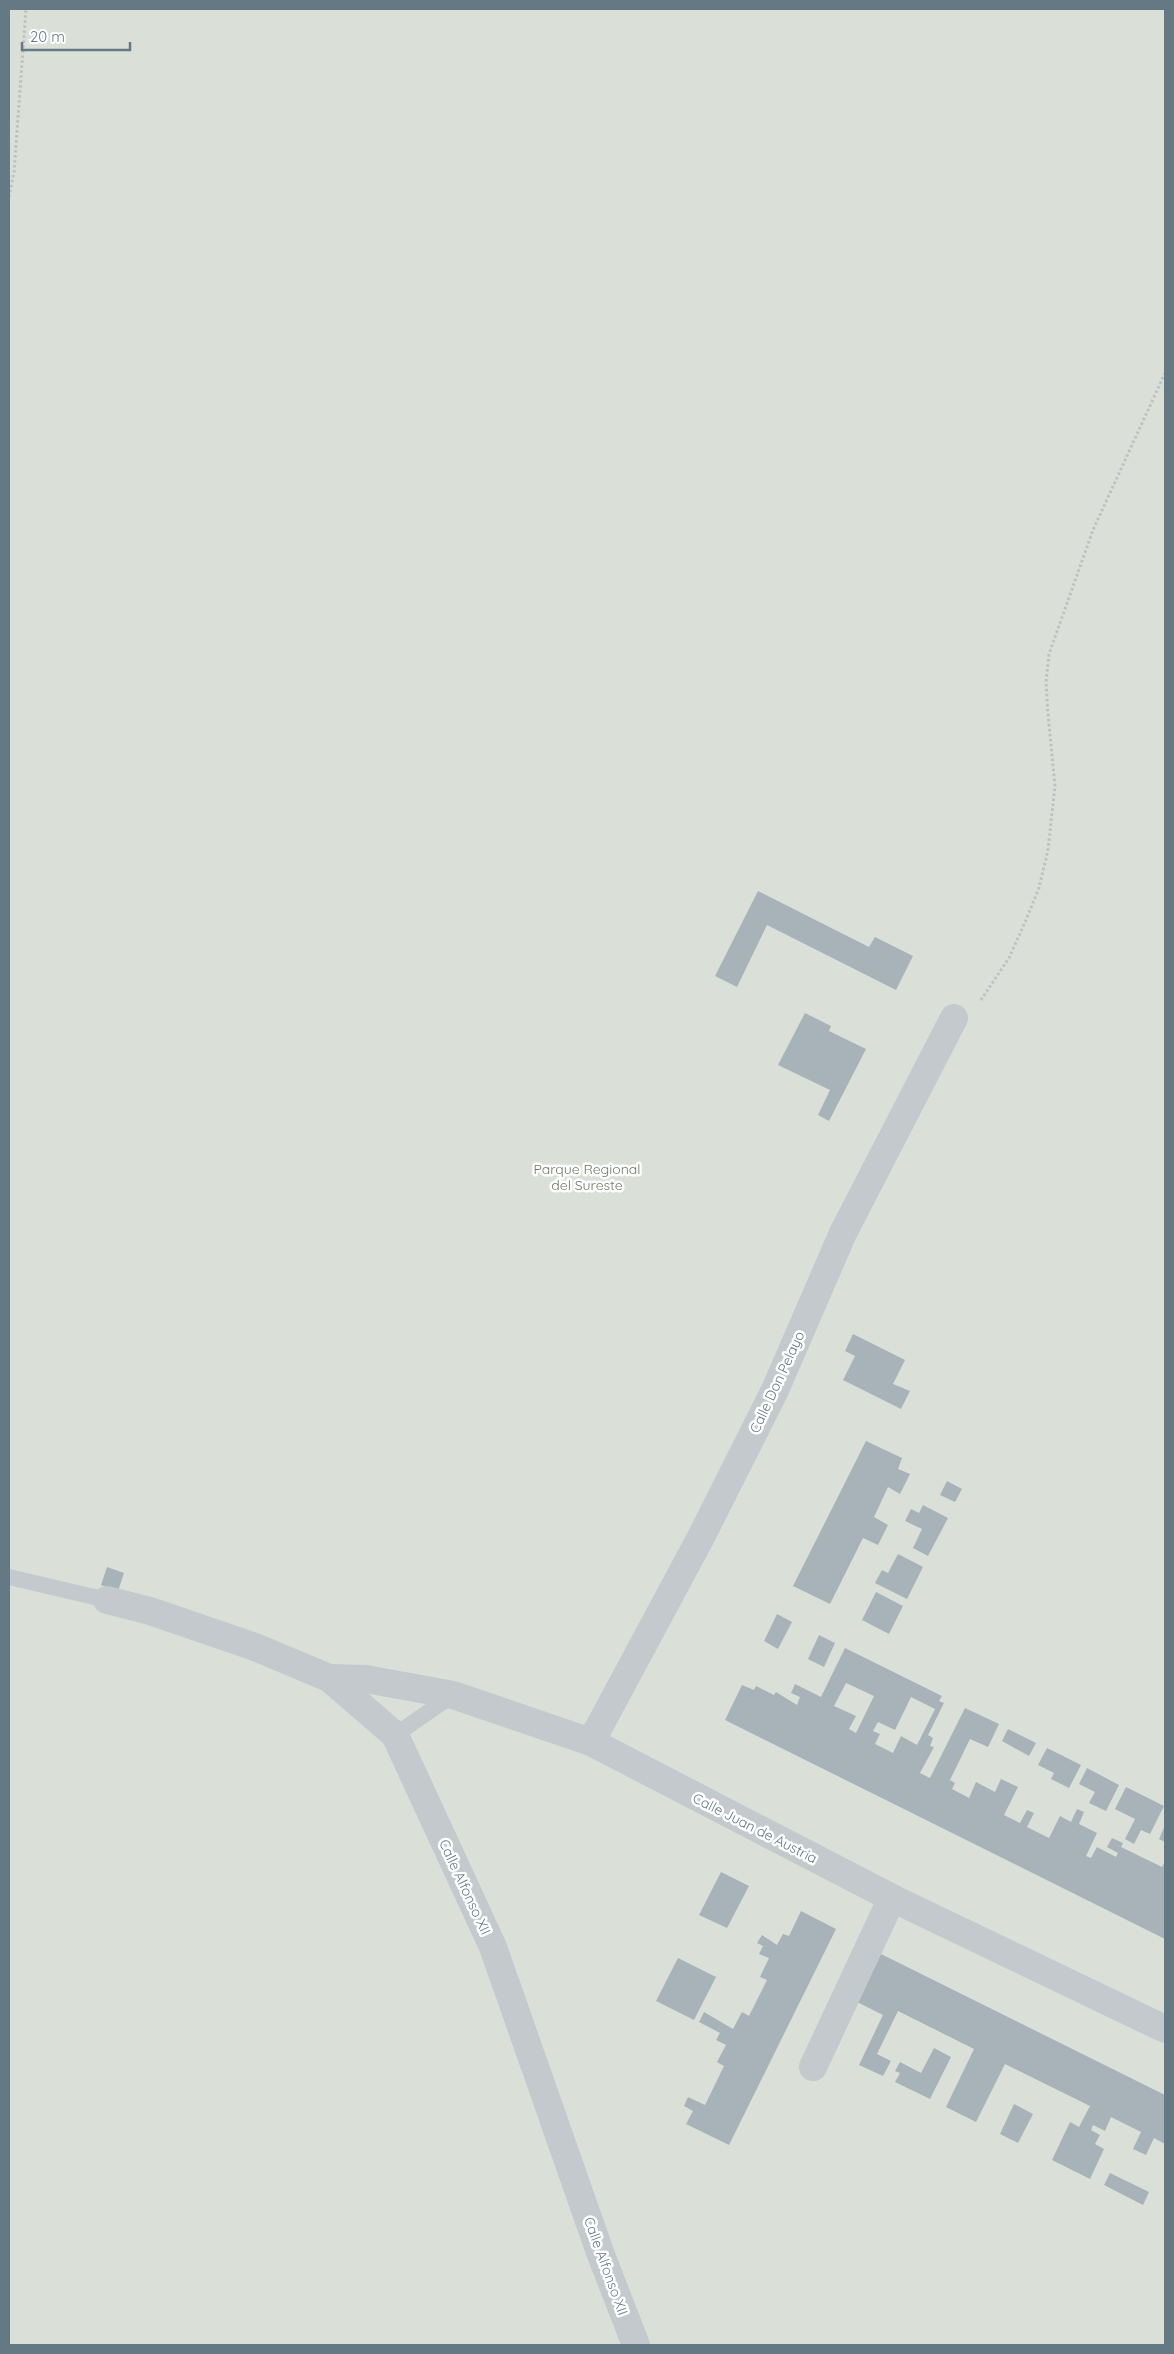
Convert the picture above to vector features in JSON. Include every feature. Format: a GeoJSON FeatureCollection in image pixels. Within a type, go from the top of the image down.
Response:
{"type":"FeatureCollection","features":[{"type":"Feature","properties":{"kind":"street","name":"Calle Don Pelayo"},"geometry":{"type":"LineString","coordinates":[[591,1742],[705,1528],[775,1390],[843,1233],[954,1018]]}},
{"type":"Feature","properties":{"kind":"street","name":"Calle Alfonso XII"},"geometry":{"type":"LineString","coordinates":[[107,1600],[150,1612],[255,1647],[329,1678],[395,1735],[493,1947],[598,2246],[636,2345]]}},
{"type":"Feature","properties":{"kind":"street","name":"Calle Juan de Austria"},"geometry":{"type":"LineString","coordinates":[[329,1678],[366,1679],[453,1695],[591,1742],[892,1898],[1165,2029]]}},
{"type":"Feature","properties":{"kind":"street"},"geometry":{"type":"LineString","coordinates":[[813,2067],[892,1898]]}},
{"type":"Feature","properties":{"kind":"lane"},"geometry":{"type":"LineString","coordinates":[[9,1576],[107,1600]]}},
{"type":"Feature","properties":{"kind":"lane"},"geometry":{"type":"LineString","coordinates":[[395,1735],[453,1695]]}},
{"type":"Feature","properties":{"kind":"path"},"geometry":{"type":"LineString","coordinates":[[9,197],[14,172],[26,9]]}},
{"type":"Feature","properties":{"kind":"path"},"geometry":{"type":"LineString","coordinates":[[954,1018],[969,1013],[984,998],[1009,958],[1039,888],[1048,850],[1055,786],[1046,682],[1049,654],[1093,530],[1165,373]]}},
{"type":"Feature","properties":{"kind":"green space","name":"Parque Regional del Sureste"},"geometry":{"type":"Polygon","coordinates":[[[9,9],[1165,9],[1165,2345],[9,2345],[9,9]]]}},
{"type":"Feature","properties":{"kind":"building"},"geometry":{"type":"Polygon","coordinates":[[[758,891],[869,947],[875,937],[913,956],[896,990],[767,925],[737,987],[715,976],[758,891]]]}},
{"type":"Feature","properties":{"kind":"building"},"geometry":{"type":"Polygon","coordinates":[[[805,1013],[831,1026],[829,1031],[866,1049],[829,1121],[818,1115],[830,1090],[778,1065],[805,1013]]]}},
{"type":"Feature","properties":{"kind":"building"},"geometry":{"type":"Polygon","coordinates":[[[853,1334],[905,1360],[893,1384],[910,1391],[901,1409],[843,1380],[855,1356],[845,1351],[853,1334]]]}},
{"type":"Feature","properties":{"kind":"building"},"geometry":{"type":"Polygon","coordinates":[[[866,1441],[902,1458],[898,1469],[910,1474],[900,1494],[888,1487],[874,1517],[888,1525],[878,1545],[863,1538],[830,1604],[793,1586],[866,1441]]]}},
{"type":"Feature","properties":{"kind":"building"},"geometry":{"type":"Polygon","coordinates":[[[947,1481],[962,1489],[955,1502],[940,1495],[947,1481]]]}},
{"type":"Feature","properties":{"kind":"building"},"geometry":{"type":"Polygon","coordinates":[[[923,1505],[948,1518],[928,1556],[913,1548],[922,1529],[905,1521],[911,1509],[919,1513],[923,1505]]]}},
{"type":"Feature","properties":{"kind":"building"},"geometry":{"type":"Polygon","coordinates":[[[898,1554],[923,1567],[907,1599],[875,1583],[882,1570],[888,1573],[898,1554]]]}},
{"type":"Feature","properties":{"kind":"building"},"geometry":{"type":"Polygon","coordinates":[[[107,1567],[124,1573],[118,1591],[101,1585],[107,1567]]]}},
{"type":"Feature","properties":{"kind":"building"},"geometry":{"type":"Polygon","coordinates":[[[876,1592],[903,1606],[889,1634],[862,1620],[876,1592]]]}},
{"type":"Feature","properties":{"kind":"building"},"geometry":{"type":"Polygon","coordinates":[[[777,1614],[792,1622],[778,1649],[764,1641],[777,1614]]]}},
{"type":"Feature","properties":{"kind":"building"},"geometry":{"type":"Polygon","coordinates":[[[819,1635],[835,1643],[824,1667],[808,1659],[819,1635]]]}},
{"type":"Feature","properties":{"kind":"building"},"geometry":{"type":"Polygon","coordinates":[[[845,1648],[942,1696],[939,1701],[944,1703],[928,1735],[933,1738],[930,1746],[934,1747],[920,1773],[930,1778],[965,1708],[999,1724],[988,1747],[970,1739],[950,1780],[955,1783],[952,1789],[969,1798],[976,1782],[995,1792],[1001,1779],[1018,1787],[1004,1815],[1020,1823],[1027,1810],[1034,1813],[1027,1827],[1049,1838],[1060,1816],[1071,1822],[1077,1809],[1084,1812],[1079,1824],[1097,1833],[1086,1856],[1091,1858],[1097,1847],[1116,1857],[1118,1853],[1107,1847],[1112,1838],[1123,1843],[1121,1847],[1162,1867],[1165,1862],[1165,1939],[725,1720],[742,1685],[754,1690],[756,1686],[774,1695],[776,1692],[797,1705],[800,1697],[791,1693],[795,1684],[821,1697],[845,1648]],[[846,1683],[834,1706],[856,1716],[849,1729],[856,1733],[874,1696],[846,1683]],[[911,1697],[895,1730],[878,1722],[873,1731],[880,1734],[875,1744],[893,1753],[901,1736],[917,1745],[935,1709],[911,1697]]]}},
{"type":"Feature","properties":{"kind":"building"},"geometry":{"type":"Polygon","coordinates":[[[1008,1729],[1036,1743],[1029,1756],[1002,1741],[1008,1729]]]}},
{"type":"Feature","properties":{"kind":"building"},"geometry":{"type":"Polygon","coordinates":[[[1047,1748],[1081,1765],[1069,1788],[1051,1779],[1054,1773],[1038,1765],[1047,1748]]]}},
{"type":"Feature","properties":{"kind":"building"},"geometry":{"type":"Polygon","coordinates":[[[1087,1768],[1119,1785],[1106,1811],[1089,1803],[1095,1792],[1079,1784],[1087,1768]]]}},
{"type":"Feature","properties":{"kind":"building"},"geometry":{"type":"Polygon","coordinates":[[[1126,1787],[1164,1806],[1150,1834],[1141,1830],[1134,1844],[1125,1839],[1135,1819],[1115,1809],[1126,1787]]]}},
{"type":"Feature","properties":{"kind":"building"},"geometry":{"type":"Polygon","coordinates":[[[1165,1825],[1165,1842],[1159,1839],[1165,1825]]]}},
{"type":"Feature","properties":{"kind":"building"},"geometry":{"type":"Polygon","coordinates":[[[721,1872],[749,1886],[727,1928],[699,1915],[721,1872]]]}},
{"type":"Feature","properties":{"kind":"building"},"geometry":{"type":"Polygon","coordinates":[[[801,1911],[836,1929],[729,2145],[686,2124],[693,2111],[684,2106],[688,2097],[705,2105],[724,2066],[717,2062],[726,2045],[716,2040],[720,2033],[699,2022],[704,2012],[733,2029],[742,2012],[749,2016],[767,1980],[760,1977],[769,1958],[759,1954],[763,1946],[757,1943],[762,1935],[777,1945],[783,1934],[789,1936],[801,1911]]]}},
{"type":"Feature","properties":{"kind":"building"},"geometry":{"type":"Polygon","coordinates":[[[879,1953],[1165,2095],[1165,2144],[1154,2138],[1146,2155],[1133,2149],[1141,2132],[1111,2117],[1105,2131],[1093,2125],[1091,2130],[1100,2135],[1095,2144],[1104,2149],[1090,2179],[1052,2160],[1070,2122],[1079,2127],[1090,2106],[1005,2064],[976,2122],[946,2107],[974,2049],[898,2011],[877,2054],[891,2061],[883,2076],[859,2065],[883,2015],[855,2001],[879,1953]]]}},
{"type":"Feature","properties":{"kind":"building"},"geometry":{"type":"Polygon","coordinates":[[[678,1958],[716,1977],[694,2020],[656,2001],[678,1958]]]}},
{"type":"Feature","properties":{"kind":"building"},"geometry":{"type":"Polygon","coordinates":[[[934,2048],[951,2057],[930,2099],[895,2082],[900,2073],[895,2071],[900,2062],[921,2073],[934,2048]]]}},
{"type":"Feature","properties":{"kind":"building"},"geometry":{"type":"Polygon","coordinates":[[[1014,2104],[1033,2114],[1018,2143],[1000,2134],[1014,2104]]]}},
{"type":"Feature","properties":{"kind":"building"},"geometry":{"type":"Polygon","coordinates":[[[1110,2173],[1149,2192],[1143,2205],[1104,2185],[1110,2173]]]}}]}
